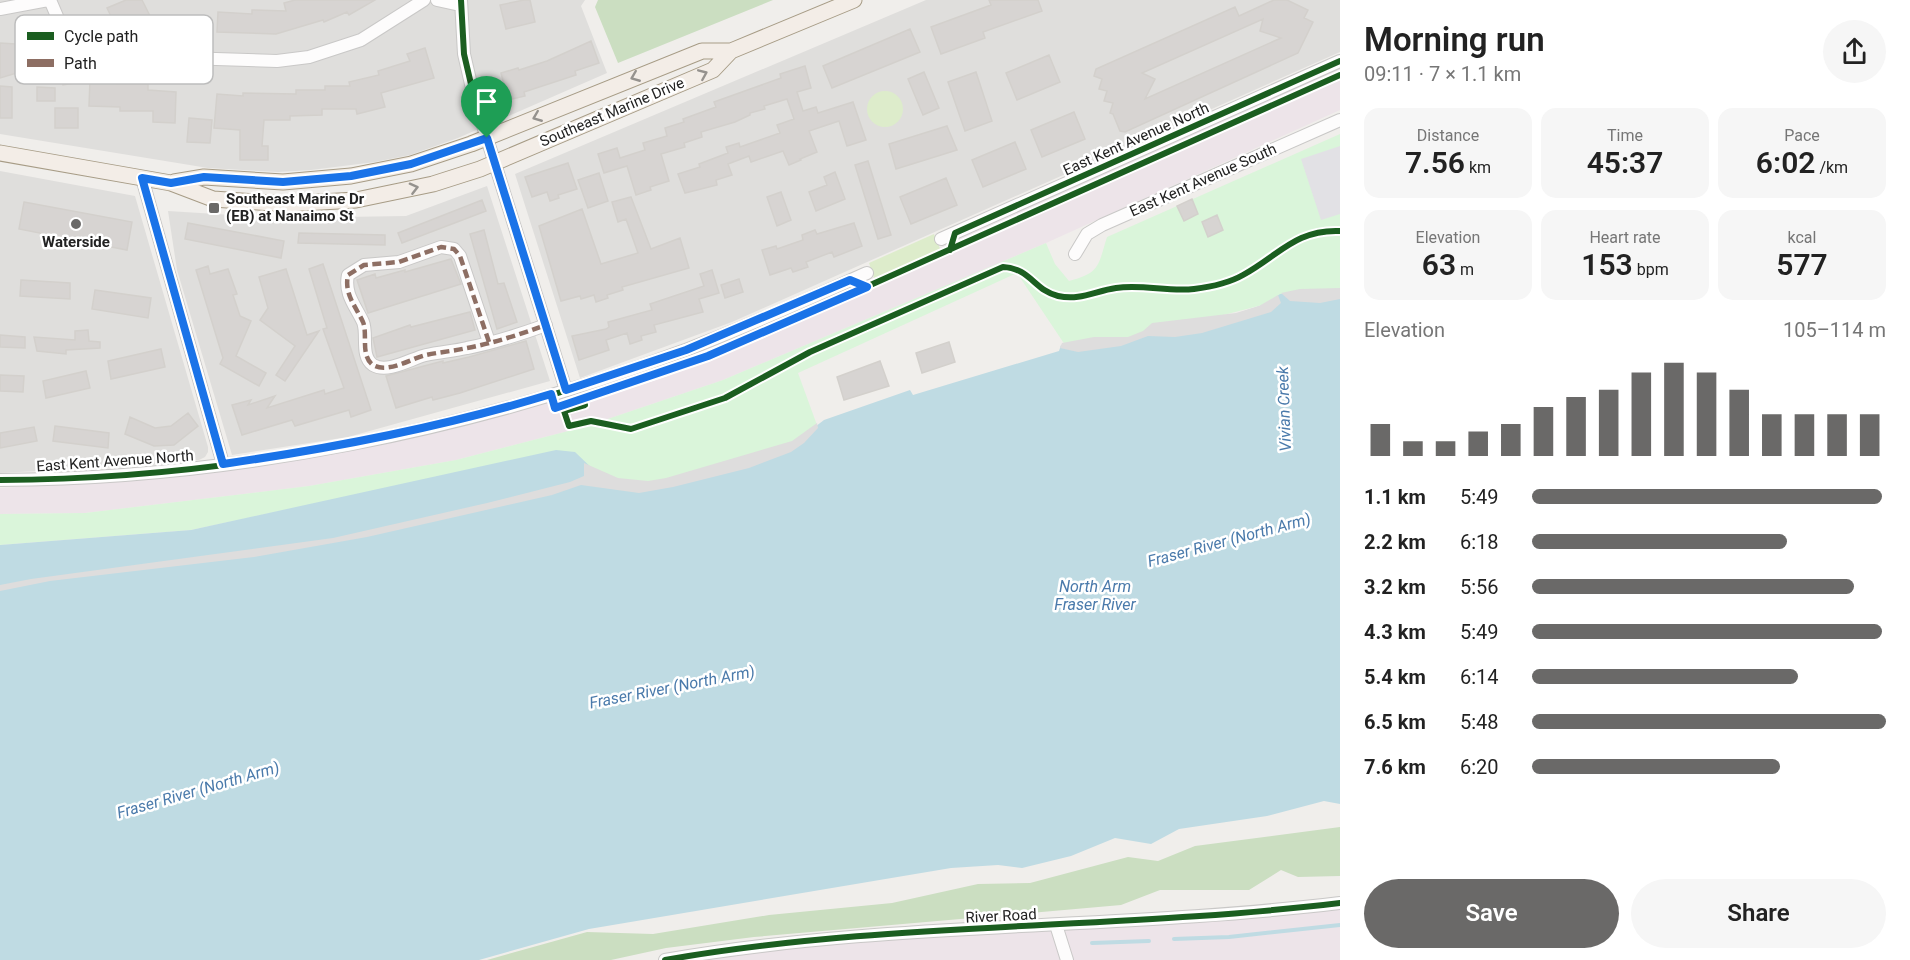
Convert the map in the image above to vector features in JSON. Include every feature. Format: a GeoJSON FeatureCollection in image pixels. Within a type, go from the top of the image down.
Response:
{"type":"FeatureCollection","features":[{"type":"Feature","properties":{"kind":"main road","name":"Southeast Marine Drive"},"geometry":{"type":"LineString","coordinates":[[171,183],[204,177],[283,182],[351,176],[411,164],[487,138],[702,51],[730,51],[854,0]]}},
{"type":"Feature","properties":{"kind":"main road","name":"Southeast Marine Drive"},"geometry":{"type":"LineString","coordinates":[[0,153],[171,183],[213,199],[321,204],[396,193],[433,184],[495,162],[713,69],[730,51]]}},
{"type":"Feature","properties":{"kind":"street"},"geometry":{"type":"LineString","coordinates":[[0,9],[49,0],[56,15]]}},
{"type":"Feature","properties":{"kind":"street"},"geometry":{"type":"LineString","coordinates":[[213,59],[277,61],[309,57],[361,40],[424,0]]}},
{"type":"Feature","properties":{"kind":"street"},"geometry":{"type":"LineString","coordinates":[[437,0],[460,3],[462,41],[468,74],[566,390]]}},
{"type":"Feature","properties":{"kind":"street","name":"East Kent Avenue North"},"geometry":{"type":"LineString","coordinates":[[941,239],[1340,61]]}},
{"type":"Feature","properties":{"kind":"street","name":"East Kent Avenue South"},"geometry":{"type":"LineString","coordinates":[[1075,254],[1087,234],[1102,225],[1340,120]]}},
{"type":"Feature","properties":{"kind":"street"},"geometry":{"type":"LineString","coordinates":[[142,178],[223,464]]}},
{"type":"Feature","properties":{"kind":"street"},"geometry":{"type":"LineString","coordinates":[[489,342],[460,256],[454,249],[441,247],[399,262],[363,265],[348,275],[347,290],[364,325],[366,351],[373,364],[388,367],[426,355],[469,348],[546,325]]}},
{"type":"Feature","properties":{"kind":"street","name":"East Kent Avenue North"},"geometry":{"type":"LineString","coordinates":[[0,480],[106,475],[223,464],[337,447],[434,425],[566,390],[706,342],[867,273]]}},
{"type":"Feature","properties":{"kind":"street","name":"River Road"},"geometry":{"type":"LineString","coordinates":[[665,960],[816,940],[1269,912],[1340,903]]}},
{"type":"Feature","properties":{"kind":"street"},"geometry":{"type":"LineString","coordinates":[[1056,925],[1067,960]]}},
{"type":"Feature","properties":{"kind":"shaded area"},"geometry":{"type":"Polygon","coordinates":[[[0,0],[585,0],[581,6],[607,73],[458,138],[410,155],[311,170],[278,172],[208,168],[0,134],[0,0]]]}},
{"type":"Feature","properties":{"kind":"shaded area"},"geometry":{"type":"Polygon","coordinates":[[[926,0],[1340,0],[1340,52],[732,322],[580,378],[515,174],[926,0]]]}},
{"type":"Feature","properties":{"kind":"shaded area"},"geometry":{"type":"Polygon","coordinates":[[[1340,68],[1340,110],[1046,243],[723,380],[584,427],[456,460],[309,486],[85,513],[0,514],[0,488],[160,479],[283,463],[395,442],[469,425],[603,386],[715,346],[783,318],[1340,68]]]}},
{"type":"Feature","properties":{"kind":"shaded area"},"geometry":{"type":"Polygon","coordinates":[[[1340,146],[1340,214],[1321,220],[1301,159],[1340,146]]]}},
{"type":"Feature","properties":{"kind":"shaded area"},"geometry":{"type":"Polygon","coordinates":[[[0,171],[135,196],[208,447],[205,457],[199,460],[151,465],[0,473],[0,171]]]}},
{"type":"Feature","properties":{"kind":"shaded area"},"geometry":{"type":"Polygon","coordinates":[[[487,186],[550,381],[348,437],[232,455],[177,270],[168,211],[280,218],[406,216],[487,186]]]}},
{"type":"Feature","properties":{"kind":"shaded area"},"geometry":{"type":"Polygon","coordinates":[[[1340,903],[1340,960],[665,960],[706,953],[1340,903]]]}},
{"type":"Feature","properties":{"kind":"green space"},"geometry":{"type":"Polygon","coordinates":[[[598,0],[773,0],[618,63],[595,7],[598,0]]]}},
{"type":"Feature","properties":{"kind":"green space"},"geometry":{"type":"Polygon","coordinates":[[[885,91],[897,97],[903,109],[897,121],[885,127],[873,121],[867,109],[873,97],[885,91]]]}},
{"type":"Feature","properties":{"kind":"green space"},"geometry":{"type":"Polygon","coordinates":[[[1340,134],[1340,290],[1266,304],[1139,337],[1065,345],[1017,273],[798,373],[817,425],[794,443],[667,479],[636,484],[304,506],[191,530],[0,545],[0,514],[85,513],[309,486],[456,460],[584,427],[723,380],[1046,243],[1055,264],[1069,281],[1079,278],[1087,275],[1096,267],[1107,237],[1340,134]]]}},
{"type":"Feature","properties":{"kind":"green space"},"geometry":{"type":"Polygon","coordinates":[[[934,234],[941,251],[875,281],[869,263],[934,234]]]}},
{"type":"Feature","properties":{"kind":"green space"},"geometry":{"type":"Polygon","coordinates":[[[1340,827],[1340,876],[1298,877],[1281,870],[1249,890],[1160,890],[1121,905],[754,937],[666,948],[611,960],[487,960],[587,932],[653,934],[769,915],[892,903],[978,884],[1030,883],[1128,857],[1158,861],[1195,846],[1340,827]]]}},
{"type":"Feature","properties":{"kind":"water","name":"North Arm Fraser River"},"geometry":{"type":"Polygon","coordinates":[[[1340,290],[1340,804],[1324,801],[1267,816],[1179,829],[1151,844],[1115,838],[1071,856],[1022,868],[998,865],[951,868],[589,929],[479,960],[0,960],[0,545],[191,530],[556,450],[575,452],[598,474],[636,484],[667,479],[794,443],[824,420],[910,390],[913,395],[1059,351],[1061,345],[1139,337],[1235,314],[1266,304],[1280,294],[1340,290]]]}},
{"type":"Feature","properties":{"kind":"pier"},"geometry":{"type":"Polygon","coordinates":[[[1340,288],[1340,299],[1320,303],[1290,301],[1281,293],[1300,289],[1340,288]]]}},
{"type":"Feature","properties":{"kind":"pier"},"geometry":{"type":"Polygon","coordinates":[[[1278,295],[1281,303],[1271,312],[1202,333],[1175,337],[1148,336],[1121,346],[1078,352],[1060,348],[1062,343],[1094,337],[1128,337],[1143,331],[1152,323],[1236,313],[1259,306],[1278,295]]]}},
{"type":"Feature","properties":{"kind":"pier"},"geometry":{"type":"Polygon","coordinates":[[[817,423],[818,428],[804,443],[791,452],[749,468],[673,487],[639,493],[581,485],[552,495],[367,537],[254,557],[50,581],[0,591],[0,585],[31,579],[333,538],[570,482],[584,476],[584,463],[618,478],[648,481],[666,478],[792,441],[817,423]]]}},
{"type":"Feature","properties":{"kind":"building"},"geometry":{"type":"Polygon","coordinates":[[[126,0],[142,0],[150,15],[110,15],[107,8],[126,0]]]}},
{"type":"Feature","properties":{"kind":"building"},"geometry":{"type":"Polygon","coordinates":[[[295,0],[375,0],[349,15],[347,12],[324,22],[323,20],[276,34],[217,32],[218,12],[252,14],[252,10],[286,11],[284,3],[295,0]]]}},
{"type":"Feature","properties":{"kind":"building"},"geometry":{"type":"Polygon","coordinates":[[[530,0],[535,22],[506,29],[500,5],[530,0]]]}},
{"type":"Feature","properties":{"kind":"building"},"geometry":{"type":"Polygon","coordinates":[[[989,0],[1038,0],[1042,11],[983,32],[985,38],[941,54],[931,27],[991,5],[989,0]]]}},
{"type":"Feature","properties":{"kind":"building"},"geometry":{"type":"Polygon","coordinates":[[[1274,0],[1287,0],[1308,10],[1304,18],[1313,22],[1298,53],[1125,132],[1120,131],[1113,114],[1110,113],[1113,103],[1104,101],[1107,91],[1099,89],[1102,79],[1094,76],[1096,69],[1235,7],[1239,16],[1274,0]],[[1263,19],[1142,73],[1155,79],[1145,99],[1281,38],[1260,31],[1263,19]]]}},
{"type":"Feature","properties":{"kind":"building"},"geometry":{"type":"Polygon","coordinates":[[[910,29],[920,52],[832,88],[823,66],[910,29]]]}},
{"type":"Feature","properties":{"kind":"building"},"geometry":{"type":"Polygon","coordinates":[[[591,41],[599,63],[575,71],[576,75],[524,92],[525,96],[508,100],[501,73],[547,61],[591,41]]]}},
{"type":"Feature","properties":{"kind":"building"},"geometry":{"type":"Polygon","coordinates":[[[0,43],[15,44],[15,74],[0,78],[0,43]]]}},
{"type":"Feature","properties":{"kind":"building"},"geometry":{"type":"Polygon","coordinates":[[[425,48],[434,78],[381,93],[385,107],[357,114],[356,109],[322,109],[322,115],[290,116],[290,120],[264,120],[262,146],[268,146],[268,160],[240,160],[240,130],[214,128],[217,94],[243,96],[243,93],[296,94],[296,90],[325,90],[325,86],[350,86],[349,82],[379,75],[378,71],[410,61],[407,54],[425,48]]]}},
{"type":"Feature","properties":{"kind":"building"},"geometry":{"type":"Polygon","coordinates":[[[1049,55],[1060,82],[1017,100],[1006,73],[1049,55]]]}},
{"type":"Feature","properties":{"kind":"building"},"geometry":{"type":"Polygon","coordinates":[[[805,66],[811,88],[797,92],[803,111],[816,107],[818,113],[853,102],[866,140],[847,146],[839,121],[809,131],[817,152],[801,160],[789,165],[783,151],[751,162],[749,156],[728,164],[732,175],[716,180],[717,185],[685,193],[678,174],[700,167],[699,164],[728,153],[726,147],[739,143],[740,147],[780,133],[777,125],[794,119],[787,99],[764,106],[765,109],[750,113],[735,122],[701,132],[702,137],[684,143],[685,147],[661,154],[669,181],[650,187],[651,190],[636,195],[627,166],[604,173],[598,154],[617,148],[620,158],[645,150],[643,143],[667,136],[665,128],[716,107],[714,102],[781,78],[780,74],[805,66]]]}},
{"type":"Feature","properties":{"kind":"building"},"geometry":{"type":"Polygon","coordinates":[[[924,72],[939,108],[923,115],[908,79],[924,72]]]}},
{"type":"Feature","properties":{"kind":"building"},"geometry":{"type":"Polygon","coordinates":[[[976,72],[992,121],[965,131],[948,82],[976,72]]]}},
{"type":"Feature","properties":{"kind":"building"},"geometry":{"type":"Polygon","coordinates":[[[90,84],[148,84],[148,90],[176,92],[175,123],[153,122],[153,111],[120,111],[120,107],[89,106],[90,84]]]}},
{"type":"Feature","properties":{"kind":"building"},"geometry":{"type":"Polygon","coordinates":[[[0,86],[12,87],[12,118],[0,118],[0,86]]]}},
{"type":"Feature","properties":{"kind":"building"},"geometry":{"type":"Polygon","coordinates":[[[37,87],[55,88],[55,101],[37,101],[37,87]]]}},
{"type":"Feature","properties":{"kind":"building"},"geometry":{"type":"Polygon","coordinates":[[[55,108],[78,108],[78,128],[55,128],[55,108]]]}},
{"type":"Feature","properties":{"kind":"building"},"geometry":{"type":"Polygon","coordinates":[[[1074,112],[1085,139],[1042,157],[1031,130],[1074,112]]]}},
{"type":"Feature","properties":{"kind":"building"},"geometry":{"type":"Polygon","coordinates":[[[189,118],[212,120],[210,143],[187,142],[189,118]]]}},
{"type":"Feature","properties":{"kind":"building"},"geometry":{"type":"Polygon","coordinates":[[[947,126],[957,150],[896,169],[889,144],[947,126]]]}},
{"type":"Feature","properties":{"kind":"building"},"geometry":{"type":"Polygon","coordinates":[[[1015,142],[1026,169],[983,187],[972,160],[1015,142]]]}},
{"type":"Feature","properties":{"kind":"building"},"geometry":{"type":"Polygon","coordinates":[[[868,161],[891,235],[878,239],[855,165],[868,161]]]}},
{"type":"Feature","properties":{"kind":"building"},"geometry":{"type":"Polygon","coordinates":[[[568,163],[577,189],[558,195],[559,198],[550,201],[547,192],[532,197],[525,177],[568,163]]]}},
{"type":"Feature","properties":{"kind":"building"},"geometry":{"type":"Polygon","coordinates":[[[835,172],[845,199],[816,211],[809,192],[827,185],[824,177],[835,172]]]}},
{"type":"Feature","properties":{"kind":"building"},"geometry":{"type":"Polygon","coordinates":[[[599,173],[608,201],[588,208],[578,180],[599,173]]]}},
{"type":"Feature","properties":{"kind":"building"},"geometry":{"type":"Polygon","coordinates":[[[946,178],[957,205],[911,224],[900,197],[946,178]]]}},
{"type":"Feature","properties":{"kind":"building"},"geometry":{"type":"Polygon","coordinates":[[[781,192],[791,220],[777,226],[767,197],[781,192]]]}},
{"type":"Feature","properties":{"kind":"building"},"geometry":{"type":"Polygon","coordinates":[[[631,197],[651,249],[680,238],[689,268],[622,287],[623,290],[607,295],[608,298],[596,302],[594,295],[561,301],[539,226],[582,209],[601,264],[638,253],[626,219],[618,222],[612,202],[631,197]]]}},
{"type":"Feature","properties":{"kind":"building"},"geometry":{"type":"Polygon","coordinates":[[[1192,199],[1198,214],[1184,221],[1177,206],[1192,199]]]}},
{"type":"Feature","properties":{"kind":"building"},"geometry":{"type":"Polygon","coordinates":[[[482,200],[486,211],[402,243],[398,233],[482,200]]]}},
{"type":"Feature","properties":{"kind":"building","name":"Waterside"},"geometry":{"type":"Polygon","coordinates":[[[24,202],[132,222],[127,250],[19,229],[24,202]]]}},
{"type":"Feature","properties":{"kind":"building"},"geometry":{"type":"Polygon","coordinates":[[[1217,215],[1223,230],[1208,237],[1202,222],[1217,215]]]}},
{"type":"Feature","properties":{"kind":"building"},"geometry":{"type":"Polygon","coordinates":[[[188,223],[284,241],[281,258],[185,239],[188,223]]]}},
{"type":"Feature","properties":{"kind":"building"},"geometry":{"type":"Polygon","coordinates":[[[854,223],[862,246],[834,257],[832,252],[806,262],[808,267],[793,272],[791,268],[770,275],[762,250],[776,246],[777,249],[803,240],[802,235],[815,230],[817,234],[854,223]]]}},
{"type":"Feature","properties":{"kind":"building"},"geometry":{"type":"Polygon","coordinates":[[[484,230],[498,284],[504,283],[517,322],[497,329],[470,234],[484,230]]]}},
{"type":"Feature","properties":{"kind":"building"},"geometry":{"type":"Polygon","coordinates":[[[299,233],[385,235],[385,245],[298,243],[299,233]]]}},
{"type":"Feature","properties":{"kind":"building"},"geometry":{"type":"Polygon","coordinates":[[[451,259],[461,284],[368,313],[357,280],[375,274],[376,278],[405,270],[405,272],[451,259]]]}},
{"type":"Feature","properties":{"kind":"building"},"geometry":{"type":"Polygon","coordinates":[[[323,264],[371,410],[351,417],[349,410],[295,426],[292,420],[242,435],[232,405],[251,400],[248,405],[275,396],[267,408],[324,390],[325,394],[344,388],[323,329],[327,328],[309,269],[323,264]]]}},
{"type":"Feature","properties":{"kind":"building"},"geometry":{"type":"Polygon","coordinates":[[[208,266],[210,274],[228,269],[237,294],[233,295],[240,316],[251,321],[236,356],[266,373],[259,386],[220,364],[223,358],[196,270],[208,266]]]}},
{"type":"Feature","properties":{"kind":"building"},"geometry":{"type":"Polygon","coordinates":[[[286,269],[307,335],[319,331],[285,381],[276,375],[295,346],[260,320],[268,308],[259,277],[286,269]]]}},
{"type":"Feature","properties":{"kind":"building"},"geometry":{"type":"Polygon","coordinates":[[[712,270],[719,293],[699,299],[703,312],[654,325],[656,332],[641,336],[642,340],[630,344],[627,333],[606,340],[609,350],[579,360],[572,336],[606,329],[609,327],[608,322],[652,310],[650,304],[704,286],[700,274],[712,270]]]}},
{"type":"Feature","properties":{"kind":"building"},"geometry":{"type":"Polygon","coordinates":[[[739,279],[743,292],[725,298],[721,285],[739,279]]]}},
{"type":"Feature","properties":{"kind":"building"},"geometry":{"type":"Polygon","coordinates":[[[21,280],[70,283],[70,299],[20,296],[21,280]]]}},
{"type":"Feature","properties":{"kind":"building"},"geometry":{"type":"Polygon","coordinates":[[[95,290],[151,298],[148,318],[92,309],[95,290]]]}},
{"type":"Feature","properties":{"kind":"building"},"geometry":{"type":"Polygon","coordinates":[[[470,312],[475,330],[377,357],[373,338],[410,325],[411,327],[470,312]]]}},
{"type":"Feature","properties":{"kind":"building"},"geometry":{"type":"Polygon","coordinates":[[[88,330],[89,341],[100,342],[100,348],[66,350],[66,354],[37,351],[34,337],[75,340],[75,331],[88,330]]]}},
{"type":"Feature","properties":{"kind":"building"},"geometry":{"type":"Polygon","coordinates":[[[0,335],[25,337],[25,348],[0,347],[0,335]]]}},
{"type":"Feature","properties":{"kind":"building"},"geometry":{"type":"Polygon","coordinates":[[[526,341],[534,369],[460,393],[433,400],[432,397],[396,408],[386,376],[526,341]]]}},
{"type":"Feature","properties":{"kind":"building"},"geometry":{"type":"Polygon","coordinates":[[[949,342],[955,362],[922,373],[916,353],[949,342]]]}},
{"type":"Feature","properties":{"kind":"building"},"geometry":{"type":"Polygon","coordinates":[[[161,349],[165,367],[111,379],[108,361],[161,349]]]}},
{"type":"Feature","properties":{"kind":"building"},"geometry":{"type":"Polygon","coordinates":[[[880,361],[889,386],[844,400],[837,377],[880,361]]]}},
{"type":"Feature","properties":{"kind":"building"},"geometry":{"type":"Polygon","coordinates":[[[86,371],[90,388],[46,398],[43,381],[86,371]]]}},
{"type":"Feature","properties":{"kind":"building"},"geometry":{"type":"Polygon","coordinates":[[[0,375],[24,376],[23,392],[0,391],[0,375]]]}},
{"type":"Feature","properties":{"kind":"building"},"geometry":{"type":"Polygon","coordinates":[[[188,413],[198,426],[174,445],[154,446],[125,434],[130,417],[155,428],[171,426],[188,413]]]}},
{"type":"Feature","properties":{"kind":"building"},"geometry":{"type":"Polygon","coordinates":[[[55,426],[109,433],[108,448],[53,441],[55,426]]]}},
{"type":"Feature","properties":{"kind":"building"},"geometry":{"type":"Polygon","coordinates":[[[34,427],[37,441],[0,448],[0,433],[34,427]]]}},
{"type":"Feature","properties":{"kind":"waterway"},"geometry":{"type":"LineString","coordinates":[[1174,939],[1229,937],[1340,925]]}},
{"type":"Feature","properties":{"kind":"waterway"},"geometry":{"type":"LineString","coordinates":[[1092,943],[1149,941]]}},
{"type":"Feature","properties":{"kind":"marked path"},"geometry":{"type":"LineString","coordinates":[[489,342],[460,256],[454,249],[441,247],[399,262],[364,265],[348,275],[349,294],[363,322],[365,351],[369,361],[379,367],[393,367],[426,355],[487,344],[546,325]]}},
{"type":"Feature","properties":{"kind":"cycle path"},"geometry":{"type":"LineString","coordinates":[[461,0],[464,54],[474,97],[566,390]]}},
{"type":"Feature","properties":{"kind":"cycle path"},"geometry":{"type":"LineString","coordinates":[[950,250],[955,233],[1340,61]]}},
{"type":"Feature","properties":{"kind":"cycle path"},"geometry":{"type":"LineString","coordinates":[[551,394],[555,408],[664,372],[763,333],[1340,75]]}},
{"type":"Feature","properties":{"kind":"cycle path"},"geometry":{"type":"LineString","coordinates":[[583,399],[585,405],[564,411],[569,426],[591,421],[631,429],[725,398],[810,352],[1003,267],[1020,271],[1044,290],[1066,297],[1126,287],[1194,289],[1238,278],[1288,245],[1311,234],[1340,231]]}},
{"type":"Feature","properties":{"kind":"cycle path"},"geometry":{"type":"LineString","coordinates":[[0,480],[175,471],[263,460],[350,445],[436,426],[521,404],[605,378],[708,341],[850,280],[867,287]]}},
{"type":"Feature","properties":{"kind":"cycle path"},"geometry":{"type":"LineString","coordinates":[[665,960],[749,947],[833,938],[1171,918],[1340,903]]}},
{"type":"Feature","properties":{"kind":"place","name":"Southeast Marine Dr (EB) at Nanaimo St"},"geometry":{"type":"Point","coordinates":[214,208]}},
{"type":"Feature","properties":{"kind":"place","name":"Waterside"},"geometry":{"type":"Point","coordinates":[76,224]}},
{"type":"Feature","properties":{"kind":"route"},"geometry":{"type":"LineString","coordinates":[[487,138],[566,390],[686,350],[850,280],[867,287],[708,356],[555,408],[551,394],[434,425],[326,449],[223,464],[142,178],[171,183],[204,177],[283,182],[351,176],[411,164],[487,138]]}},
{"type":"Feature","properties":{"kind":"water label","name":"Vivian Creek"},"geometry":{"type":"Point","coordinates":[1284,409]}},
{"type":"Feature","properties":{"kind":"water label","name":"Fraser River (North Arm)"},"geometry":{"type":"Point","coordinates":[1229,540]}},
{"type":"Feature","properties":{"kind":"water label","name":"Fraser River (North Arm)"},"geometry":{"type":"Point","coordinates":[672,687]}},
{"type":"Feature","properties":{"kind":"water label","name":"Fraser River (North Arm)"},"geometry":{"type":"Point","coordinates":[198,790]}}]}
